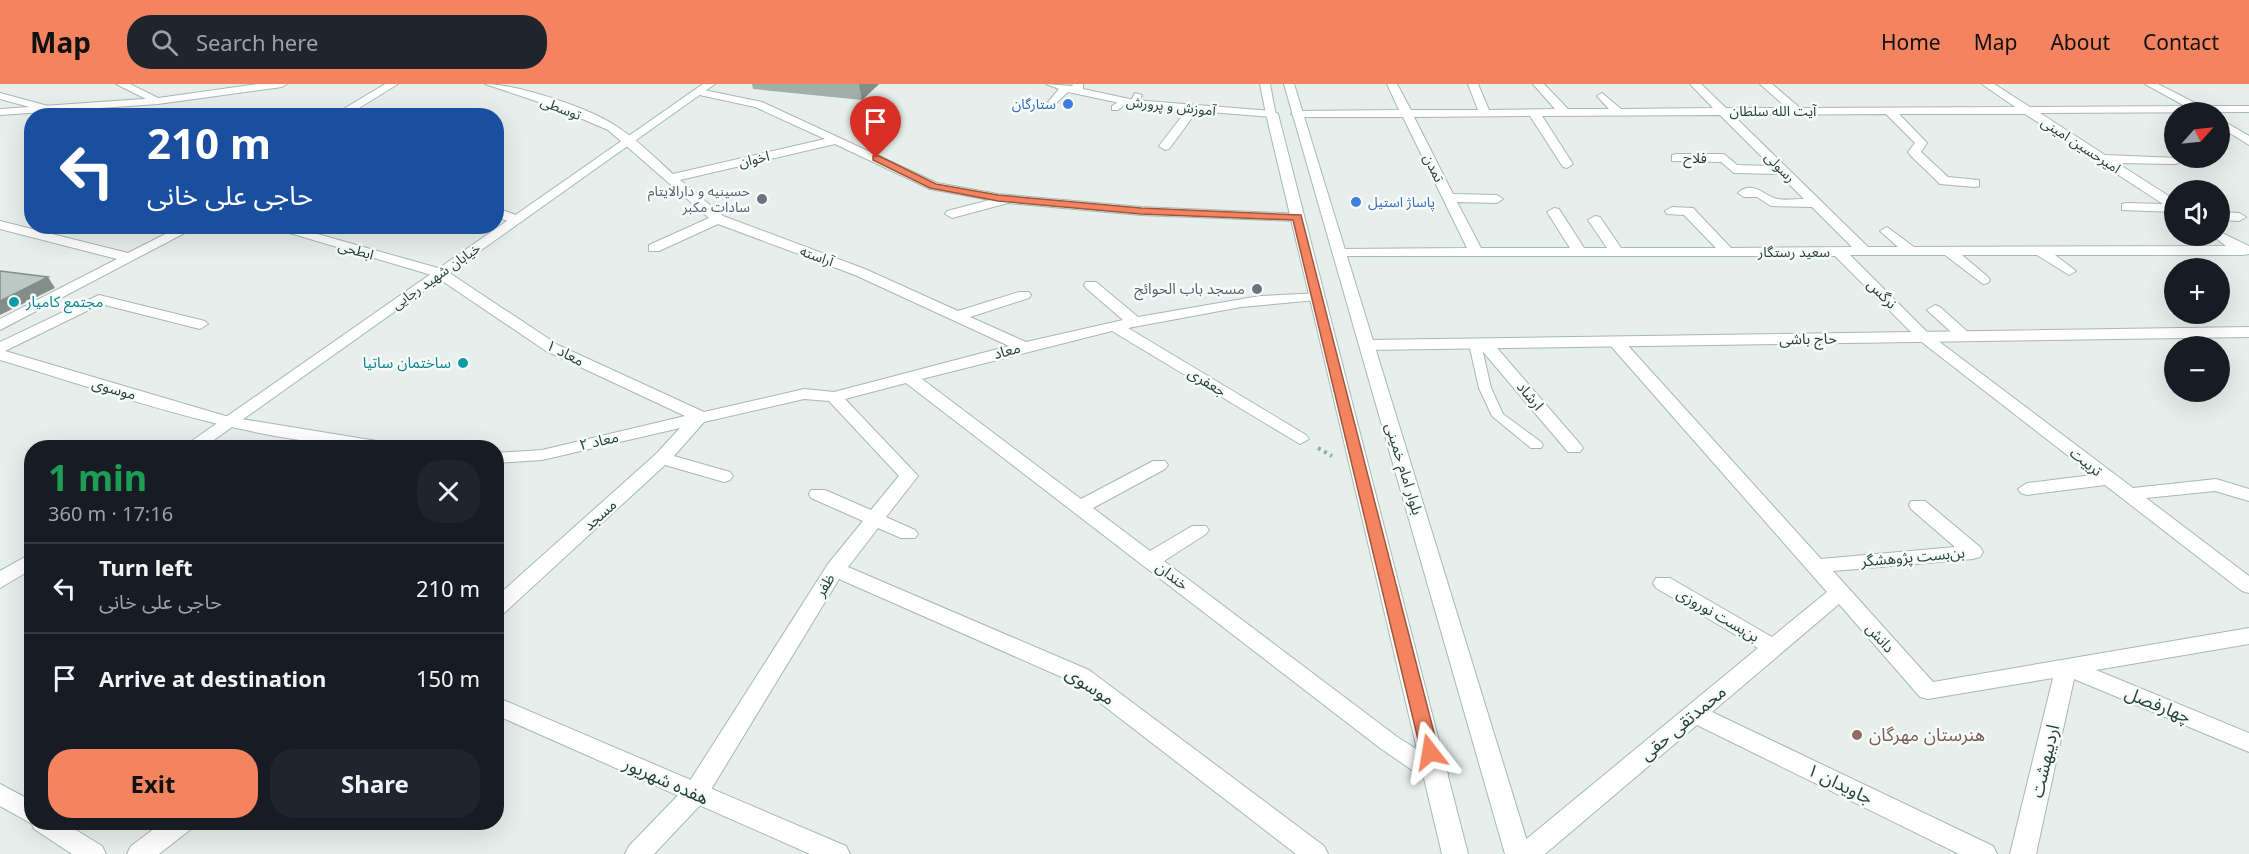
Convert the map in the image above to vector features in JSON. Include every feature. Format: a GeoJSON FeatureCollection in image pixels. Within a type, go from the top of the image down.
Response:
{"type":"FeatureCollection","features":[{"type":"Feature","properties":{"kind":"street"},"geometry":{"type":"LineString","coordinates":[[120,84],[158,101]]}},
{"type":"Feature","properties":{"kind":"street"},"geometry":{"type":"LineString","coordinates":[[90,108],[282,84]]}},
{"type":"Feature","properties":{"kind":"street"},"geometry":{"type":"LineString","coordinates":[[351,108],[393,84]]}},
{"type":"Feature","properties":{"kind":"street","name":"آموزش و پرورش"},"geometry":{"type":"LineString","coordinates":[[1051,84],[1128,102],[1272,114]]}},
{"type":"Feature","properties":{"kind":"street"},"geometry":{"type":"LineString","coordinates":[[1265,84],[1455,854]]}},
{"type":"Feature","properties":{"kind":"street","name":"بلوار امام خمینی"},"geometry":{"type":"LineString","coordinates":[[1289,84],[1518,854]]}},
{"type":"Feature","properties":{"kind":"street","name":"تمدن"},"geometry":{"type":"LineString","coordinates":[[1392,84],[1476,253]]}},
{"type":"Feature","properties":{"kind":"street"},"geometry":{"type":"LineString","coordinates":[[1473,84],[1485,113]]}},
{"type":"Feature","properties":{"kind":"street"},"geometry":{"type":"LineString","coordinates":[[1538,84],[1564,112]]}},
{"type":"Feature","properties":{"kind":"street","name":"رسولی"},"geometry":{"type":"LineString","coordinates":[[1695,84],[1865,252]]}},
{"type":"Feature","properties":{"kind":"street"},"geometry":{"type":"LineString","coordinates":[[1765,84],[1797,111]]}},
{"type":"Feature","properties":{"kind":"street","name":"امیرحسین امینی"},"geometry":{"type":"LineString","coordinates":[[1987,84],[2164,200]]}},
{"type":"Feature","properties":{"kind":"street"},"geometry":{"type":"LineString","coordinates":[[2150,84],[2185,102]]}},
{"type":"Feature","properties":{"kind":"street","name":"توسطی"},"geometry":{"type":"LineString","coordinates":[[498,85],[561,106],[612,128],[629,141]]}},
{"type":"Feature","properties":{"kind":"street"},"geometry":{"type":"LineString","coordinates":[[704,88],[758,104],[934,186],[1011,199],[1141,211],[1298,217]]}},
{"type":"Feature","properties":{"kind":"street","name":"خیابان شهید رجایی"},"geometry":{"type":"LineString","coordinates":[[504,228],[704,88]]}},
{"type":"Feature","properties":{"kind":"street"},"geometry":{"type":"LineString","coordinates":[[1054,102],[1074,88]]}},
{"type":"Feature","properties":{"kind":"street"},"geometry":{"type":"LineString","coordinates":[[0,96],[38,108]]}},
{"type":"Feature","properties":{"kind":"street"},"geometry":{"type":"LineString","coordinates":[[1602,96],[1618,112]]}},
{"type":"Feature","properties":{"kind":"street"},"geometry":{"type":"LineString","coordinates":[[1165,146],[1193,109]]}},
{"type":"Feature","properties":{"kind":"street","name":"آیت الله سلطان"},"geometry":{"type":"LineString","coordinates":[[2230,110],[2249,109]]}},
{"type":"Feature","properties":{"kind":"street"},"geometry":{"type":"LineString","coordinates":[[2100,110],[2124,124]]}},
{"type":"Feature","properties":{"kind":"street"},"geometry":{"type":"LineString","coordinates":[[1889,111],[1921,143],[1914,152],[1944,182],[1975,183]]}},
{"type":"Feature","properties":{"kind":"street","name":"آیت الله سلطان"},"geometry":{"type":"LineString","coordinates":[[1298,114],[2164,111]]}},
{"type":"Feature","properties":{"kind":"street"},"geometry":{"type":"LineString","coordinates":[[0,112],[24,112]]}},
{"type":"Feature","properties":{"kind":"street"},"geometry":{"type":"LineString","coordinates":[[1534,113],[1567,164]]}},
{"type":"Feature","properties":{"kind":"street"},"geometry":{"type":"LineString","coordinates":[[2230,129],[2249,141]]}},
{"type":"Feature","properties":{"kind":"street","name":"اخوان"},"geometry":{"type":"LineString","coordinates":[[671,178],[838,140]]}},
{"type":"Feature","properties":{"kind":"street","name":"آراسته"},"geometry":{"type":"LineString","coordinates":[[629,141],[718,219],[861,272],[1022,346]]}},
{"type":"Feature","properties":{"kind":"street","name":"فلاح"},"geometry":{"type":"LineString","coordinates":[[1676,158],[1724,158],[1734,169],[1782,170]]}},
{"type":"Feature","properties":{"kind":"street"},"geometry":{"type":"LineString","coordinates":[[2103,159],[2164,160]]}},
{"type":"Feature","properties":{"kind":"street"},"geometry":{"type":"LineString","coordinates":[[1744,193],[1760,193],[1771,202],[1815,203]]}},
{"type":"Feature","properties":{"kind":"street"},"geometry":{"type":"LineString","coordinates":[[1449,198],[1497,199]]}},
{"type":"Feature","properties":{"kind":"street"},"geometry":{"type":"LineString","coordinates":[[952,214],[1011,199]]}},
{"type":"Feature","properties":{"kind":"street"},"geometry":{"type":"LineString","coordinates":[[2127,207],[2164,207]]}},
{"type":"Feature","properties":{"kind":"street"},"geometry":{"type":"LineString","coordinates":[[1672,211],[1688,211],[1728,252]]}},
{"type":"Feature","properties":{"kind":"street"},"geometry":{"type":"LineString","coordinates":[[1554,212],[1580,253]]}},
{"type":"Feature","properties":{"kind":"street"},"geometry":{"type":"LineString","coordinates":[[504,215],[517,219]]}},
{"type":"Feature","properties":{"kind":"street"},"geometry":{"type":"LineString","coordinates":[[2230,217],[2239,217]]}},
{"type":"Feature","properties":{"kind":"street"},"geometry":{"type":"LineString","coordinates":[[654,248],[718,219]]}},
{"type":"Feature","properties":{"kind":"street"},"geometry":{"type":"LineString","coordinates":[[1595,220],[1617,253]]}},
{"type":"Feature","properties":{"kind":"street"},"geometry":{"type":"LineString","coordinates":[[0,225],[24,231]]}},
{"type":"Feature","properties":{"kind":"street"},"geometry":{"type":"LineString","coordinates":[[1887,231],[1912,252]]}},
{"type":"Feature","properties":{"kind":"street"},"geometry":{"type":"LineString","coordinates":[[35,234],[129,258]]}},
{"type":"Feature","properties":{"kind":"street"},"geometry":{"type":"LineString","coordinates":[[0,325],[176,234]]}},
{"type":"Feature","properties":{"kind":"street","name":"ابطحی"},"geometry":{"type":"LineString","coordinates":[[301,234],[440,273]]}},
{"type":"Feature","properties":{"kind":"street","name":"خیابان شهید رجایی"},"geometry":{"type":"LineString","coordinates":[[202,440],[496,234]]}},
{"type":"Feature","properties":{"kind":"street"},"geometry":{"type":"LineString","coordinates":[[1666,237],[1703,269]]}},
{"type":"Feature","properties":{"kind":"street"},"geometry":{"type":"LineString","coordinates":[[2230,241],[2246,250]]}},
{"type":"Feature","properties":{"kind":"street","name":"سعید رستگار"},"geometry":{"type":"LineString","coordinates":[[1339,254],[2246,250]]}},
{"type":"Feature","properties":{"kind":"street"},"geometry":{"type":"LineString","coordinates":[[1948,251],[1983,280]]}},
{"type":"Feature","properties":{"kind":"street"},"geometry":{"type":"LineString","coordinates":[[2041,251],[2068,271]]}},
{"type":"Feature","properties":{"kind":"street"},"geometry":{"type":"LineString","coordinates":[[1651,252],[1663,269]]}},
{"type":"Feature","properties":{"kind":"street","name":"نرگس"},"geometry":{"type":"LineString","coordinates":[[1839,252],[1924,337]]}},
{"type":"Feature","properties":{"kind":"street","name":"معاد ۱"},"geometry":{"type":"LineString","coordinates":[[440,273],[552,348],[700,417]]}},
{"type":"Feature","properties":{"kind":"street"},"geometry":{"type":"LineString","coordinates":[[1091,285],[1135,322]]}},
{"type":"Feature","properties":{"kind":"street"},"geometry":{"type":"LineString","coordinates":[[957,316],[1024,295]]}},
{"type":"Feature","properties":{"kind":"street","name":"معاد"},"geometry":{"type":"LineString","coordinates":[[700,417],[804,394],[834,398],[1022,346],[1114,326],[1264,298],[1317,296]]}},
{"type":"Feature","properties":{"kind":"street"},"geometry":{"type":"LineString","coordinates":[[0,348],[99,299],[200,324]]}},
{"type":"Feature","properties":{"kind":"street"},"geometry":{"type":"LineString","coordinates":[[1935,310],[1964,336]]}},
{"type":"Feature","properties":{"kind":"street","name":"جعفری"},"geometry":{"type":"LineString","coordinates":[[1114,326],[1300,439]]}},
{"type":"Feature","properties":{"kind":"street","name":"حاج باشی"},"geometry":{"type":"LineString","coordinates":[[1367,345],[2249,332]]}},
{"type":"Feature","properties":{"kind":"street","name":"تربیت"},"geometry":{"type":"LineString","coordinates":[[1924,337],[2249,586]]}},
{"type":"Feature","properties":{"kind":"street","name":"دانش"},"geometry":{"type":"LineString","coordinates":[[1616,342],[1928,691],[2249,636]]}},
{"type":"Feature","properties":{"kind":"street","name":"ارشاد"},"geometry":{"type":"LineString","coordinates":[[1480,344],[1575,448]]}},
{"type":"Feature","properties":{"kind":"street","name":"موسوی"},"geometry":{"type":"LineString","coordinates":[[0,355],[227,422]]}},
{"type":"Feature","properties":{"kind":"street","name":"خندان"},"geometry":{"type":"LineString","coordinates":[[909,377],[1389,742],[1436,774]]}},
{"type":"Feature","properties":{"kind":"street","name":"ظفر"},"geometry":{"type":"LineString","coordinates":[[638,854],[695,794],[835,569],[909,476],[834,398]]}},
{"type":"Feature","properties":{"kind":"street","name":"معاد ۲"},"geometry":{"type":"LineString","coordinates":[[504,457],[542,455],[700,417]]}},
{"type":"Feature","properties":{"kind":"street","name":"مسجد"},"geometry":{"type":"LineString","coordinates":[[504,602],[662,458],[700,417]]}},
{"type":"Feature","properties":{"kind":"street"},"geometry":{"type":"LineString","coordinates":[[227,422],[339,440]]}},
{"type":"Feature","properties":{"kind":"street"},"geometry":{"type":"LineString","coordinates":[[662,458],[724,476]]}},
{"type":"Feature","properties":{"kind":"street"},"geometry":{"type":"LineString","coordinates":[[1080,507],[1159,465]]}},
{"type":"Feature","properties":{"kind":"street"},"geometry":{"type":"LineString","coordinates":[[2027,489],[2109,479]]}},
{"type":"Feature","properties":{"kind":"street"},"geometry":{"type":"LineString","coordinates":[[2129,494],[2216,485],[2249,495]]}},
{"type":"Feature","properties":{"kind":"street"},"geometry":{"type":"LineString","coordinates":[[818,494],[908,534]]}},
{"type":"Feature","properties":{"kind":"street","name":"بن‌بست پژوهشگر"},"geometry":{"type":"LineString","coordinates":[[1816,566],[1973,552],[1918,505]]}},
{"type":"Feature","properties":{"kind":"street"},"geometry":{"type":"LineString","coordinates":[[1150,560],[1199,530]]}},
{"type":"Feature","properties":{"kind":"street"},"geometry":{"type":"LineString","coordinates":[[0,581],[24,564]]}},
{"type":"Feature","properties":{"kind":"street","name":"موسوی"},"geometry":{"type":"LineString","coordinates":[[835,569],[1081,676],[1315,854]]}},
{"type":"Feature","properties":{"kind":"street","name":"بن‌بست نوروزی"},"geometry":{"type":"LineString","coordinates":[[1663,583],[1773,648]]}},
{"type":"Feature","properties":{"kind":"street","name":"محمدتقی حقی"},"geometry":{"type":"LineString","coordinates":[[1527,854],[1840,592]]}},
{"type":"Feature","properties":{"kind":"street","name":"چهارفصل"},"geometry":{"type":"LineString","coordinates":[[2066,667],[2249,743]]}},
{"type":"Feature","properties":{"kind":"street","name":"اردیبهشت"},"geometry":{"type":"LineString","coordinates":[[2024,854],[2066,667]]}},
{"type":"Feature","properties":{"kind":"street","name":"هفده شهریور"},"geometry":{"type":"LineString","coordinates":[[504,709],[695,794],[837,854]]}},
{"type":"Feature","properties":{"kind":"street","name":"جاویدان ۱"},"geometry":{"type":"LineString","coordinates":[[1695,714],[1984,854]]}},
{"type":"Feature","properties":{"kind":"street"},"geometry":{"type":"LineString","coordinates":[[0,794],[24,809]]}},
{"type":"Feature","properties":{"kind":"street"},"geometry":{"type":"LineString","coordinates":[[56,830],[93,854]]}},
{"type":"Feature","properties":{"kind":"street"},"geometry":{"type":"LineString","coordinates":[[140,854],[172,830]]}},
{"type":"Feature","properties":{"kind":"lane"},"geometry":{"type":"LineString","coordinates":[[1480,344],[1485,388],[1498,416],[1536,445]]}},
{"type":"Feature","properties":{"kind":"building"},"geometry":{"type":"Polygon","coordinates":[[[0,271],[48,277],[0,301],[0,271]]]}},
{"type":"Feature","properties":{"kind":"place","name":"ستارگان"},"geometry":{"type":"Point","coordinates":[1068,104]}},
{"type":"Feature","properties":{"kind":"place","name":"حسینیه و دارالایتام سادات مکبر"},"geometry":{"type":"Point","coordinates":[762,199]}},
{"type":"Feature","properties":{"kind":"place","name":"پاساژ استیل"},"geometry":{"type":"Point","coordinates":[1356,202]}},
{"type":"Feature","properties":{"kind":"place","name":"مسجد باب الحوائج"},"geometry":{"type":"Point","coordinates":[1257,289]}},
{"type":"Feature","properties":{"kind":"place","name":"مجتمع کامیار"},"geometry":{"type":"Point","coordinates":[14,302]}},
{"type":"Feature","properties":{"kind":"place","name":"ساختمان ساتیا"},"geometry":{"type":"Point","coordinates":[463,363]}},
{"type":"Feature","properties":{"kind":"place","name":"هنرستان مهرگان"},"geometry":{"type":"Point","coordinates":[1857,735]}},
{"type":"Feature","properties":{"kind":"route"},"geometry":{"type":"LineString","coordinates":[[876,158],[934,186],[998,198],[1141,211],[1298,217],[1430,752]]}}]}
